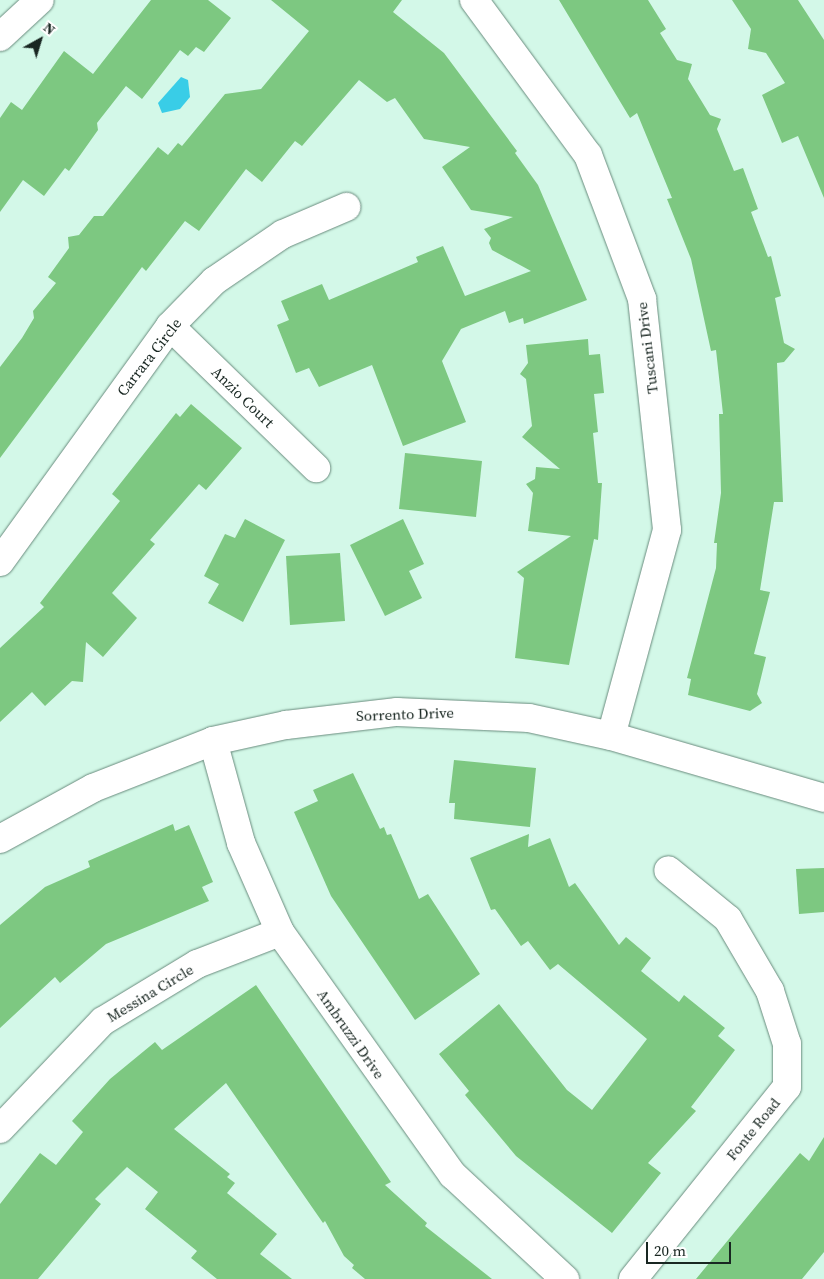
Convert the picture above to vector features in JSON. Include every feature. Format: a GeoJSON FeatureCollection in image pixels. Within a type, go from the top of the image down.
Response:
{"type":"FeatureCollection","features":[{"type":"Feature","properties":{"kind":"street"},"geometry":{"type":"LineString","coordinates":[[0,37],[40,0]]}},
{"type":"Feature","properties":{"kind":"street","name":"Tuscani Drive"},"geometry":{"type":"LineString","coordinates":[[474,0],[588,155],[642,299],[667,530],[611,736]]}},
{"type":"Feature","properties":{"kind":"street","name":"Carrara Circle"},"geometry":{"type":"LineString","coordinates":[[0,562],[170,326],[214,281],[266,244],[346,207]]}},
{"type":"Feature","properties":{"kind":"street","name":"Anzio Court"},"geometry":{"type":"LineString","coordinates":[[170,326],[316,468]]}},
{"type":"Feature","properties":{"kind":"street","name":"Sorrento Drive"},"geometry":{"type":"LineString","coordinates":[[0,839],[93,788],[213,741],[286,725],[397,712],[493,714],[611,736],[824,798]]}},
{"type":"Feature","properties":{"kind":"street","name":"Ambruzzi Drive"},"geometry":{"type":"LineString","coordinates":[[213,741],[241,843],[280,932],[453,1175],[565,1279]]}},
{"type":"Feature","properties":{"kind":"street","name":"Fonte Road"},"geometry":{"type":"LineString","coordinates":[[633,1279],[786,1088],[787,1044],[770,992],[728,919],[668,870]]}},
{"type":"Feature","properties":{"kind":"street","name":"Messina Circle"},"geometry":{"type":"LineString","coordinates":[[0,1129],[102,1021],[197,964],[280,932]]}},
{"type":"Feature","properties":{"kind":"water"},"geometry":{"type":"Polygon","coordinates":[[[181,77],[188,80],[190,97],[180,109],[162,113],[158,103],[181,77]]]}},
{"type":"Feature","properties":{"kind":"building"},"geometry":{"type":"Polygon","coordinates":[[[151,0],[208,0],[231,18],[204,52],[196,47],[188,56],[180,50],[142,99],[126,86],[97,123],[98,130],[69,171],[65,168],[44,196],[23,180],[0,212],[0,118],[11,102],[22,110],[64,51],[93,74],[151,0]]]}},
{"type":"Feature","properties":{"kind":"building"},"geometry":{"type":"Polygon","coordinates":[[[271,0],[402,0],[393,12],[444,53],[517,151],[515,153],[538,185],[587,300],[524,324],[523,318],[509,323],[505,311],[461,329],[442,361],[466,422],[403,446],[372,365],[319,387],[309,368],[296,373],[277,325],[289,320],[281,301],[322,284],[329,300],[418,262],[416,257],[443,246],[465,296],[531,271],[492,250],[489,243],[491,238],[484,229],[513,217],[471,210],[442,167],[470,147],[424,139],[395,98],[387,102],[359,80],[302,146],[295,141],[262,182],[246,169],[199,231],[185,221],[146,271],[142,267],[0,458],[0,367],[22,338],[34,318],[33,311],[56,283],[48,277],[69,248],[68,237],[79,235],[94,216],[103,216],[158,147],[168,155],[178,143],[182,146],[225,94],[261,89],[309,31],[271,0]]]}},
{"type":"Feature","properties":{"kind":"building"},"geometry":{"type":"Polygon","coordinates":[[[559,0],[648,0],[666,29],[660,33],[677,60],[692,64],[688,79],[710,115],[721,119],[717,129],[734,171],[743,168],[758,209],[751,212],[768,257],[771,256],[781,296],[775,298],[784,343],[795,349],[784,362],[777,363],[783,502],[774,502],[760,590],[770,592],[754,654],[766,657],[757,694],[762,703],[750,711],[688,695],[691,679],[687,678],[716,568],[717,543],[714,543],[721,493],[719,414],[723,414],[716,350],[711,351],[691,259],[667,199],[672,198],[637,113],[630,118],[559,0]]]}},
{"type":"Feature","properties":{"kind":"building"},"geometry":{"type":"Polygon","coordinates":[[[732,0],[798,0],[824,40],[824,198],[798,136],[782,143],[762,95],[785,83],[766,53],[748,49],[751,29],[732,0]]]}},
{"type":"Feature","properties":{"kind":"building"},"geometry":{"type":"Polygon","coordinates":[[[588,339],[589,355],[600,354],[604,393],[594,394],[598,432],[593,433],[598,483],[602,483],[598,540],[594,539],[569,665],[515,658],[524,578],[517,572],[571,536],[528,531],[533,493],[526,484],[535,479],[536,467],[560,469],[522,437],[532,426],[526,379],[520,374],[528,363],[526,345],[588,339]]]}},
{"type":"Feature","properties":{"kind":"building"},"geometry":{"type":"Polygon","coordinates":[[[191,404],[242,448],[206,490],[199,484],[150,540],[155,544],[112,593],[137,618],[103,657],[86,642],[83,682],[72,681],[45,706],[32,692],[0,722],[0,648],[44,607],[40,603],[120,501],[112,494],[176,413],[180,417],[191,404]]]}},
{"type":"Feature","properties":{"kind":"building"},"geometry":{"type":"Polygon","coordinates":[[[405,453],[482,461],[476,517],[399,509],[405,453]]]}},
{"type":"Feature","properties":{"kind":"building"},"geometry":{"type":"Polygon","coordinates":[[[245,519],[285,540],[243,622],[208,603],[219,584],[204,576],[225,534],[235,538],[245,519]]]}},
{"type":"Feature","properties":{"kind":"building"},"geometry":{"type":"Polygon","coordinates":[[[403,519],[424,564],[409,571],[422,598],[385,616],[350,545],[403,519]]]}},
{"type":"Feature","properties":{"kind":"building"},"geometry":{"type":"Polygon","coordinates":[[[340,553],[345,621],[290,625],[286,556],[340,553]]]}},
{"type":"Feature","properties":{"kind":"building"},"geometry":{"type":"Polygon","coordinates":[[[454,760],[536,768],[530,827],[454,819],[455,803],[449,803],[454,760]]]}},
{"type":"Feature","properties":{"kind":"building"},"geometry":{"type":"Polygon","coordinates":[[[353,773],[380,829],[384,827],[387,835],[391,834],[419,899],[428,894],[480,974],[415,1020],[331,896],[294,812],[318,801],[313,790],[353,773]]]}},
{"type":"Feature","properties":{"kind":"building"},"geometry":{"type":"Polygon","coordinates":[[[173,824],[175,831],[189,825],[213,882],[202,887],[209,901],[106,944],[60,983],[55,977],[0,1028],[0,925],[45,887],[90,867],[88,861],[173,824]]]}},
{"type":"Feature","properties":{"kind":"building"},"geometry":{"type":"Polygon","coordinates":[[[529,834],[528,847],[550,838],[569,887],[575,883],[619,945],[626,937],[651,958],[641,971],[679,1002],[684,995],[725,1028],[718,1036],[735,1050],[691,1107],[696,1111],[648,1163],[661,1173],[612,1233],[516,1156],[465,1095],[469,1091],[439,1054],[499,1004],[567,1090],[592,1110],[647,1039],[558,964],[550,970],[528,941],[521,946],[495,909],[491,910],[470,858],[529,834]]]}},
{"type":"Feature","properties":{"kind":"building"},"geometry":{"type":"Polygon","coordinates":[[[824,868],[824,912],[799,914],[796,869],[824,868]]]}},
{"type":"Feature","properties":{"kind":"building"},"geometry":{"type":"Polygon","coordinates":[[[256,985],[391,1182],[385,1185],[427,1223],[425,1226],[492,1279],[365,1279],[352,1268],[354,1265],[344,1256],[325,1221],[323,1223],[226,1083],[174,1129],[230,1174],[227,1177],[235,1183],[227,1193],[277,1234],[260,1254],[292,1279],[217,1279],[191,1258],[197,1251],[145,1209],[158,1192],[127,1167],[95,1199],[101,1204],[38,1279],[0,1279],[0,1204],[40,1153],[56,1165],[83,1132],[72,1121],[110,1079],[155,1042],[162,1050],[256,985]]]}},
{"type":"Feature","properties":{"kind":"building"},"geometry":{"type":"Polygon","coordinates":[[[824,1137],[824,1252],[802,1279],[696,1279],[800,1153],[809,1161],[824,1137]]]}}]}
